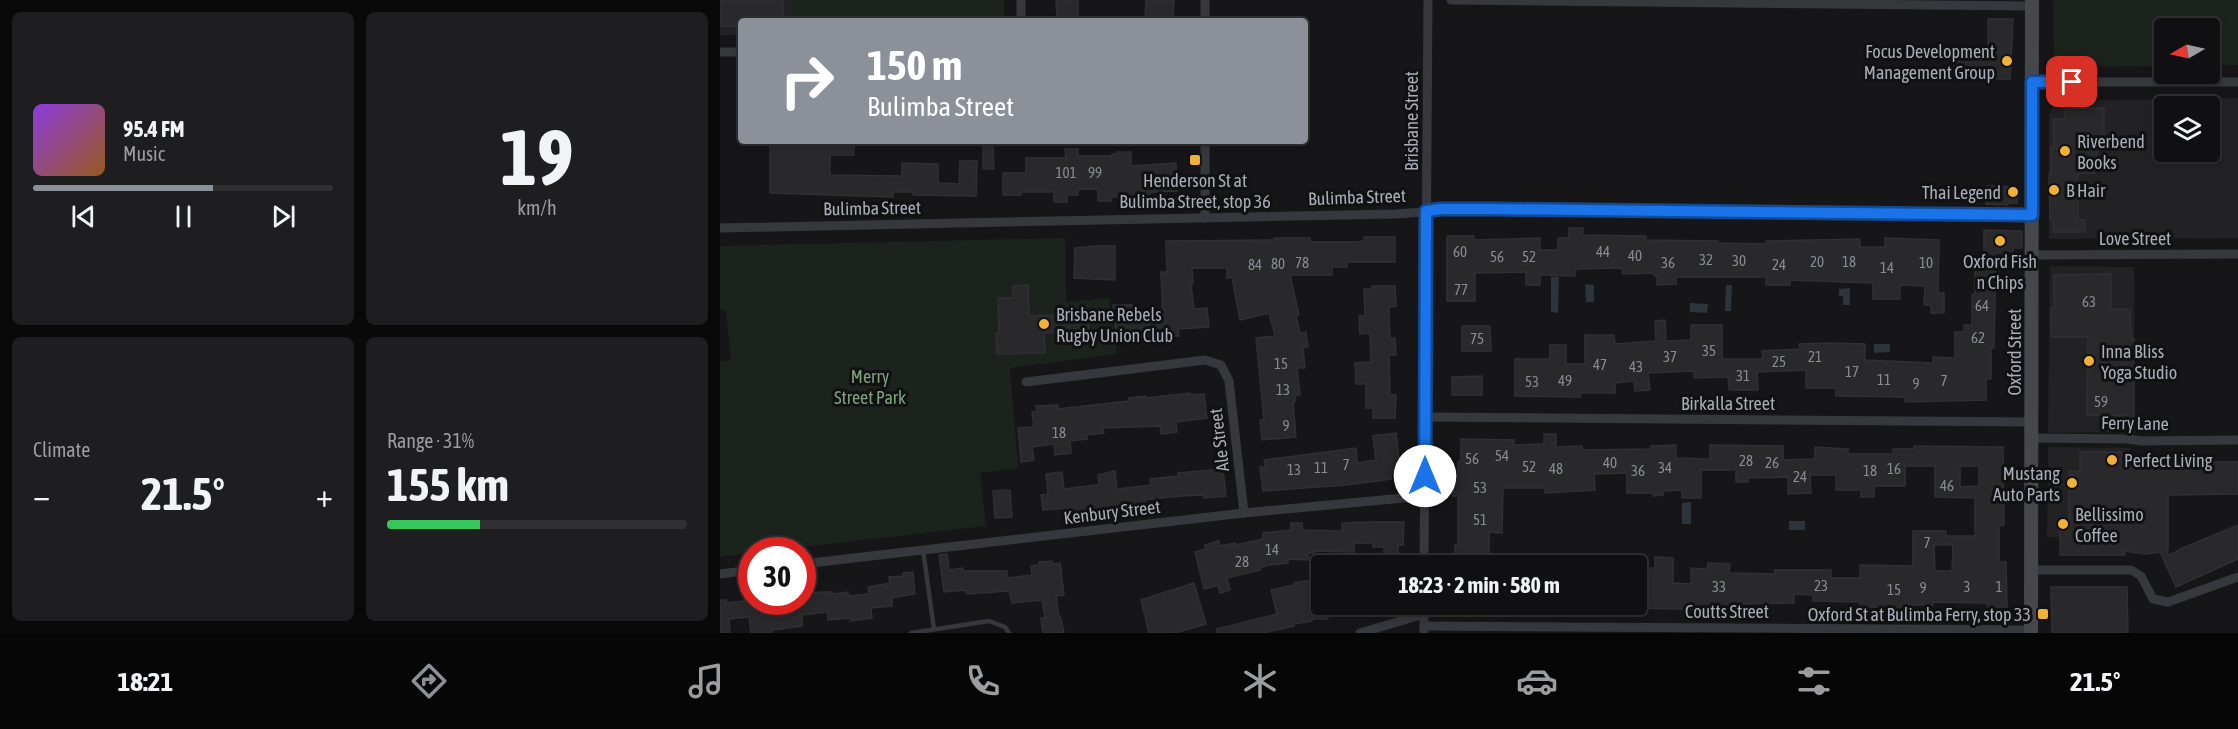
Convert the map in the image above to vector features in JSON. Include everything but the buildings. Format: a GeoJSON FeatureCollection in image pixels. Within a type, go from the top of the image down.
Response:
{"type":"FeatureCollection","features":[{"type":"Feature","properties":{"kind":"street"},"geometry":{"type":"LineString","coordinates":[[1021,0],[1021,18]]}},
{"type":"Feature","properties":{"kind":"street"},"geometry":{"type":"LineString","coordinates":[[1205,0],[1205,18]]}},
{"type":"Feature","properties":{"kind":"street","name":"Brisbane Street"},"geometry":{"type":"LineString","coordinates":[[1424,555],[1428,0]]}},
{"type":"Feature","properties":{"kind":"street"},"geometry":{"type":"LineString","coordinates":[[1451,0],[2032,3]]}},
{"type":"Feature","properties":{"kind":"street","name":"Oxford Street"},"geometry":{"type":"LineString","coordinates":[[2031,631],[2032,3]]}},
{"type":"Feature","properties":{"kind":"street"},"geometry":{"type":"LineString","coordinates":[[720,52],[738,52]]}},
{"type":"Feature","properties":{"kind":"street"},"geometry":{"type":"LineString","coordinates":[[2032,82],[2238,82]]}},
{"type":"Feature","properties":{"kind":"street"},"geometry":{"type":"LineString","coordinates":[[1205,144],[1205,218]]}},
{"type":"Feature","properties":{"kind":"street","name":"Bulimba Street"},"geometry":{"type":"LineString","coordinates":[[720,228],[1395,214],[1441,209],[2032,215]]}},
{"type":"Feature","properties":{"kind":"street","name":"Love Street"},"geometry":{"type":"LineString","coordinates":[[2032,255],[2238,254]]}},
{"type":"Feature","properties":{"kind":"street","name":"Ale Street"},"geometry":{"type":"LineString","coordinates":[[1026,382],[1205,360],[1221,364],[1229,381],[1244,513]]}},
{"type":"Feature","properties":{"kind":"street","name":"Birkalla Street"},"geometry":{"type":"LineString","coordinates":[[1425,417],[2031,423]]}},
{"type":"Feature","properties":{"kind":"street","name":"Ferry Lane"},"geometry":{"type":"LineString","coordinates":[[2031,438],[2142,441],[2238,440]]}},
{"type":"Feature","properties":{"kind":"street","name":"Kenbury Street"},"geometry":{"type":"LineString","coordinates":[[816,562],[1244,513],[1425,496]]}},
{"type":"Feature","properties":{"kind":"street"},"geometry":{"type":"LineString","coordinates":[[2031,570],[2131,570],[2141,576],[2153,599],[2168,602],[2238,577]]}},
{"type":"Feature","properties":{"kind":"street"},"geometry":{"type":"LineString","coordinates":[[720,574],[738,572]]}},
{"type":"Feature","properties":{"kind":"street"},"geometry":{"type":"LineString","coordinates":[[1360,633],[1408,615]]}},
{"type":"Feature","properties":{"kind":"street","name":"Coutts Street"},"geometry":{"type":"LineString","coordinates":[[1424,629],[2031,631]]}},
{"type":"Feature","properties":{"kind":"lane"},"geometry":{"type":"LineString","coordinates":[[923,550],[934,629]]}},
{"type":"Feature","properties":{"kind":"lane"},"geometry":{"type":"LineString","coordinates":[[911,633],[989,621],[1005,627],[1009,633]]}},
{"type":"Feature","properties":{"kind":"shaded area"},"geometry":{"type":"Polygon","coordinates":[[[720,0],[792,0],[792,18],[738,18],[738,35],[720,35],[720,0]]]}},
{"type":"Feature","properties":{"kind":"shaded area"},"geometry":{"type":"Polygon","coordinates":[[[2220,98],[2238,98],[2238,238],[2049,239],[2049,115],[2058,101],[2154,99],[2154,162],[2220,162],[2220,98]]]}},
{"type":"Feature","properties":{"kind":"shaded area"},"geometry":{"type":"Polygon","coordinates":[[[2050,266],[2134,267],[2135,432],[2048,433],[2050,266]]]}},
{"type":"Feature","properties":{"kind":"shaded area"},"geometry":{"type":"Polygon","coordinates":[[[1551,277],[1559,277],[1558,313],[1551,312],[1551,277]]]}},
{"type":"Feature","properties":{"kind":"shaded area"},"geometry":{"type":"Polygon","coordinates":[[[1585,284],[1594,285],[1594,302],[1586,302],[1585,284]]]}},
{"type":"Feature","properties":{"kind":"shaded area"},"geometry":{"type":"Polygon","coordinates":[[[1726,285],[1732,285],[1731,311],[1725,311],[1726,285]]]}},
{"type":"Feature","properties":{"kind":"shaded area"},"geometry":{"type":"Polygon","coordinates":[[[1850,288],[1850,305],[1843,305],[1843,296],[1839,296],[1839,289],[1850,288]]]}},
{"type":"Feature","properties":{"kind":"shaded area"},"geometry":{"type":"Polygon","coordinates":[[[1690,303],[1708,304],[1707,313],[1690,312],[1690,303]]]}},
{"type":"Feature","properties":{"kind":"shaded area"},"geometry":{"type":"Polygon","coordinates":[[[1874,344],[1890,344],[1890,352],[1874,353],[1874,344]]]}},
{"type":"Feature","properties":{"kind":"shaded area"},"geometry":{"type":"Polygon","coordinates":[[[2048,447],[2130,448],[2129,537],[2047,537],[2048,447]]]}},
{"type":"Feature","properties":{"kind":"shaded area"},"geometry":{"type":"Polygon","coordinates":[[[1691,502],[1691,524],[1682,524],[1682,503],[1691,502]]]}},
{"type":"Feature","properties":{"kind":"shaded area"},"geometry":{"type":"Polygon","coordinates":[[[1789,521],[1805,521],[1805,530],[1789,530],[1789,521]]]}},
{"type":"Feature","properties":{"kind":"green space"},"geometry":{"type":"Polygon","coordinates":[[[792,0],[1004,0],[1004,18],[792,18],[792,0]]]}},
{"type":"Feature","properties":{"kind":"green space"},"geometry":{"type":"Polygon","coordinates":[[[2053,0],[2238,0],[2238,65],[2220,66],[2220,18],[2154,18],[2154,66],[2054,67],[2053,0]]]}},
{"type":"Feature","properties":{"kind":"green space","name":"Merry Street Park"},"geometry":{"type":"Polygon","coordinates":[[[1065,238],[1066,302],[1109,298],[1117,354],[1010,368],[1018,468],[980,473],[986,526],[816,545],[816,537],[738,537],[738,555],[720,557],[720,362],[731,360],[726,310],[720,310],[720,246],[1065,238]]]}},
{"type":"Feature","properties":{"kind":"place","name":"Focus Development Management Group"},"geometry":{"type":"Point","coordinates":[2007,61]}},
{"type":"Feature","properties":{"kind":"place","name":"Riverbend Books"},"geometry":{"type":"Point","coordinates":[2065,151]}},
{"type":"Feature","properties":{"kind":"place","name":"Henderson St at Bulimba Street, stop 36"},"geometry":{"type":"Point","coordinates":[1195,160]}},
{"type":"Feature","properties":{"kind":"place","name":"B Hair"},"geometry":{"type":"Point","coordinates":[2054,190]}},
{"type":"Feature","properties":{"kind":"place","name":"Thai Legend"},"geometry":{"type":"Point","coordinates":[2013,192]}},
{"type":"Feature","properties":{"kind":"place","name":"Oxford Fish n Chips"},"geometry":{"type":"Point","coordinates":[2000,241]}},
{"type":"Feature","properties":{"kind":"place","name":"Brisbane Rebels Rugby Union Club"},"geometry":{"type":"Point","coordinates":[1044,324]}},
{"type":"Feature","properties":{"kind":"place","name":"Inna Bliss Yoga Studio"},"geometry":{"type":"Point","coordinates":[2089,361]}},
{"type":"Feature","properties":{"kind":"place","name":"Perfect Living"},"geometry":{"type":"Point","coordinates":[2112,460]}},
{"type":"Feature","properties":{"kind":"place","name":"Mustang Auto Parts"},"geometry":{"type":"Point","coordinates":[2072,483]}},
{"type":"Feature","properties":{"kind":"place","name":"Bellissimo Coffee"},"geometry":{"type":"Point","coordinates":[2063,524]}},
{"type":"Feature","properties":{"kind":"place","name":"Oxford St at Bulimba Ferry, stop 33"},"geometry":{"type":"Point","coordinates":[2043,614]}},
{"type":"Feature","properties":{"kind":"route"},"geometry":{"type":"LineString","coordinates":[[1425,476],[1426,211],[1491,209],[2032,215],[2032,82],[2072,82]]}}]}
